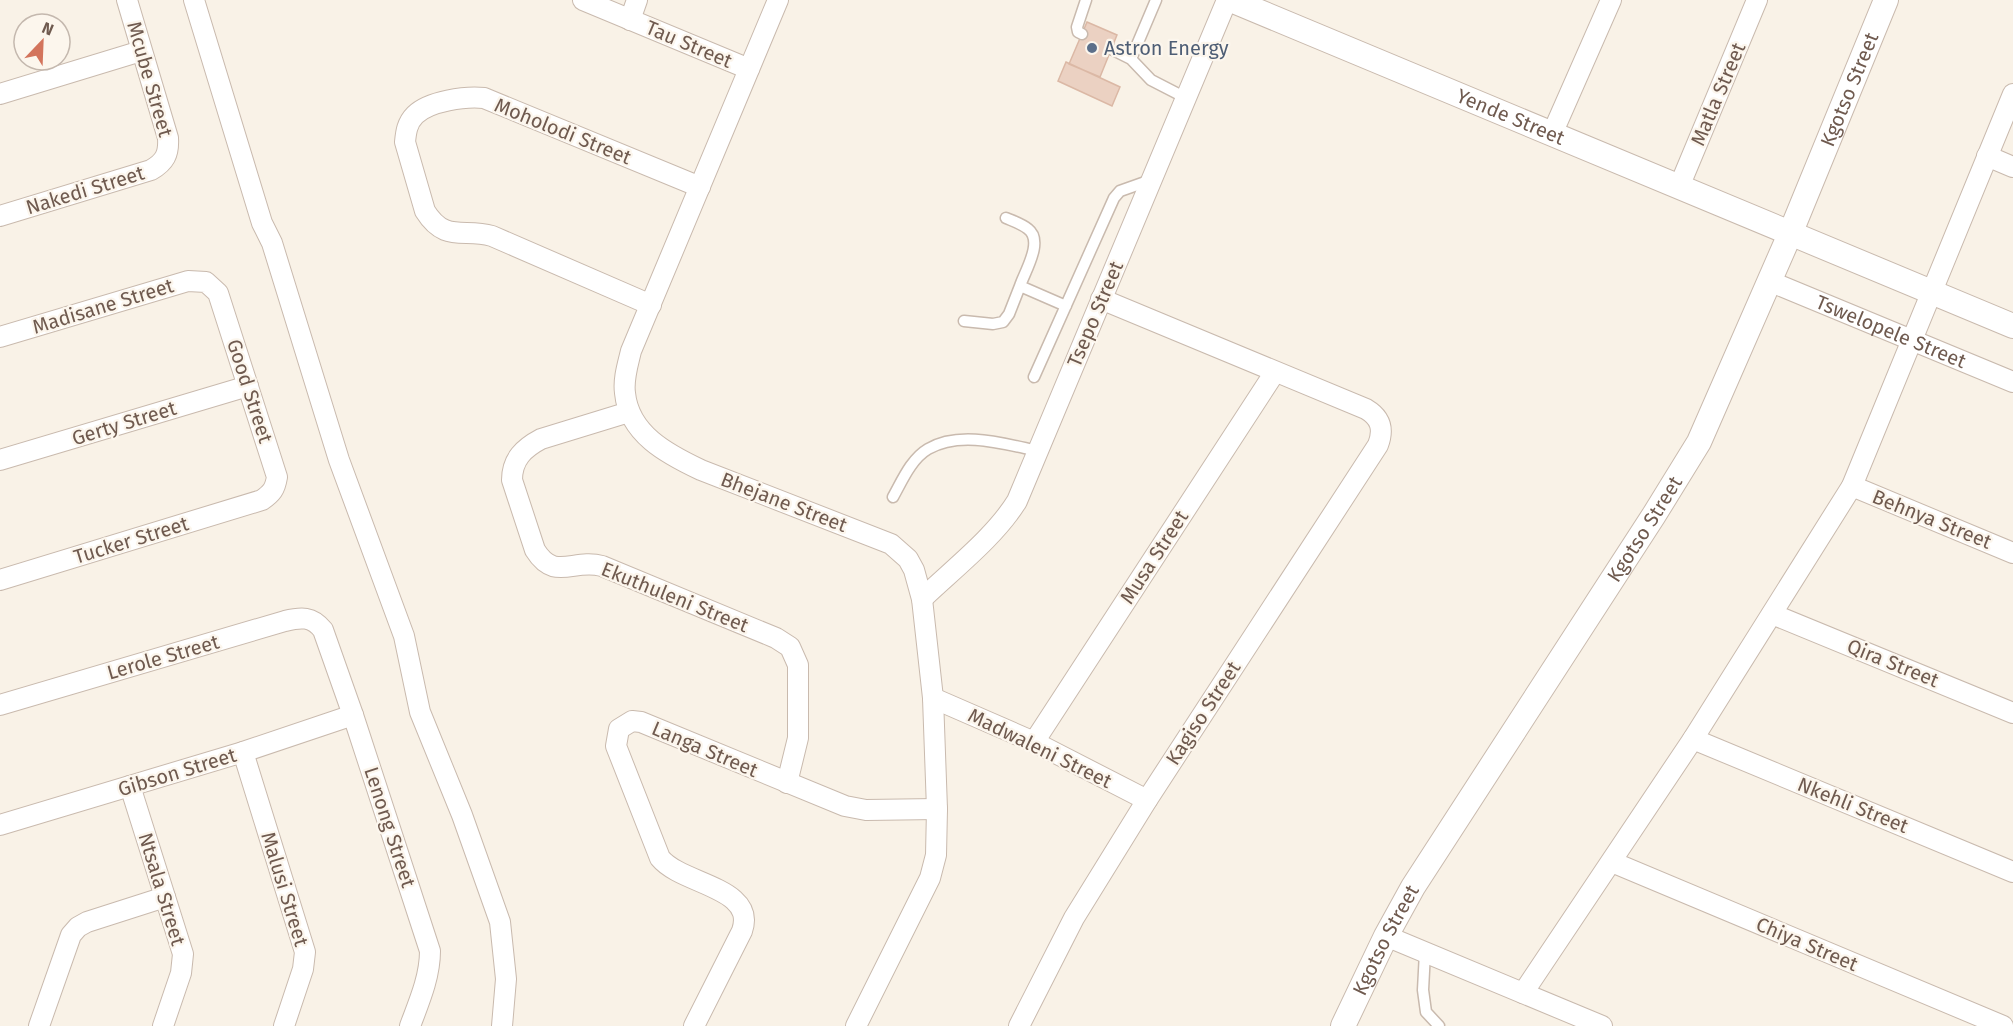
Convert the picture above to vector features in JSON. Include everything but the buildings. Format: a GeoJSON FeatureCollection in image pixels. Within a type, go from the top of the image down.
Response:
{"type":"FeatureCollection","features":[{"type":"Feature","properties":{"kind":"street","name":"Mcube Street"},"geometry":{"type":"LineString","coordinates":[[127,0],[168,138],[169,149],[166,158]]}},
{"type":"Feature","properties":{"kind":"street"},"geometry":{"type":"LineString","coordinates":[[194,0],[262,223],[272,243],[339,460],[404,636],[420,712],[462,815],[500,922],[506,979],[502,1026]]}},
{"type":"Feature","properties":{"kind":"street","name":"Tau Street"},"geometry":{"type":"LineString","coordinates":[[583,0],[749,69]]}},
{"type":"Feature","properties":{"kind":"street","name":"Tau Street"},"geometry":{"type":"LineString","coordinates":[[630,20],[637,0]]}},
{"type":"Feature","properties":{"kind":"street"},"geometry":{"type":"LineString","coordinates":[[628,412],[625,392],[626,376],[632,351],[778,0]]}},
{"type":"Feature","properties":{"kind":"street","name":"Tsepo Street"},"geometry":{"type":"LineString","coordinates":[[922,599],[1009,514],[1017,501],[1229,0]]}},
{"type":"Feature","properties":{"kind":"street","name":"Yende Street"},"geometry":{"type":"LineString","coordinates":[[1229,0],[1790,234]]}},
{"type":"Feature","properties":{"kind":"street"},"geometry":{"type":"LineString","coordinates":[[1552,134],[1610,0]]}},
{"type":"Feature","properties":{"kind":"street","name":"Matla Street"},"geometry":{"type":"LineString","coordinates":[[1679,187],[1757,0]]}},
{"type":"Feature","properties":{"kind":"street","name":"Kgotso Street"},"geometry":{"type":"LineString","coordinates":[[1343,1026],[1386,936],[1423,870],[1683,470],[1714,410],[1790,234],[1886,0]]}},
{"type":"Feature","properties":{"kind":"street"},"geometry":{"type":"LineString","coordinates":[[0,94],[141,51]]}},
{"type":"Feature","properties":{"kind":"street"},"geometry":{"type":"LineString","coordinates":[[1523,993],[1693,739],[1852,486],[1987,156],[2005,135],[2013,94]]}},
{"type":"Feature","properties":{"kind":"street","name":"Moholodi Street"},"geometry":{"type":"LineString","coordinates":[[651,305],[492,236],[482,233],[452,233],[442,229],[431,220],[425,211],[405,142],[409,122],[424,109],[465,97],[484,98],[700,187]]}},
{"type":"Feature","properties":{"kind":"street"},"geometry":{"type":"LineString","coordinates":[[1987,156],[2013,167]]}},
{"type":"Feature","properties":{"kind":"street","name":"Nakedi Street"},"geometry":{"type":"LineString","coordinates":[[0,216],[151,170],[161,165],[166,158]]}},
{"type":"Feature","properties":{"kind":"street"},"geometry":{"type":"LineString","coordinates":[[1790,234],[2013,326]]}},
{"type":"Feature","properties":{"kind":"street","name":"Madisane Street"},"geometry":{"type":"LineString","coordinates":[[0,337],[180,283],[197,280],[206,282]]}},
{"type":"Feature","properties":{"kind":"street","name":"Tswelopele Street"},"geometry":{"type":"LineString","coordinates":[[1769,281],[2013,382]]}},
{"type":"Feature","properties":{"kind":"street","name":"Good Street"},"geometry":{"type":"LineString","coordinates":[[206,282],[219,293],[277,477],[272,493],[262,500]]}},
{"type":"Feature","properties":{"kind":"street"},"geometry":{"type":"LineString","coordinates":[[1101,299],[1275,372]]}},
{"type":"Feature","properties":{"kind":"street","name":"Kagiso Street"},"geometry":{"type":"LineString","coordinates":[[1019,1026],[1074,918],[1147,800],[1378,445],[1381,425],[1378,418],[1366,409],[1275,372]]}},
{"type":"Feature","properties":{"kind":"street","name":"Musa Street"},"geometry":{"type":"LineString","coordinates":[[1034,742],[1275,372]]}},
{"type":"Feature","properties":{"kind":"street","name":"Gerty Street"},"geometry":{"type":"LineString","coordinates":[[0,460],[248,386]]}},
{"type":"Feature","properties":{"kind":"street","name":"Bhejane Street"},"geometry":{"type":"LineString","coordinates":[[628,412],[653,444],[674,458],[891,544],[911,564],[922,599],[933,698],[937,809],[936,855],[930,878],[856,1026]]}},
{"type":"Feature","properties":{"kind":"street","name":"Ekuthuleni Street"},"geometry":{"type":"LineString","coordinates":[[628,412],[541,439],[528,446],[520,454],[512,471],[513,480],[535,550],[541,560],[549,566],[556,568],[586,564],[602,566],[776,638],[790,647],[798,665],[798,738],[787,783]]}},
{"type":"Feature","properties":{"kind":"street","name":"Behnya Street"},"geometry":{"type":"LineString","coordinates":[[1852,486],[2013,553]]}},
{"type":"Feature","properties":{"kind":"street","name":"Tucker Street"},"geometry":{"type":"LineString","coordinates":[[0,580],[262,500]]}},
{"type":"Feature","properties":{"kind":"street","name":"Qira Street"},"geometry":{"type":"LineString","coordinates":[[1772,614],[2013,713]]}},
{"type":"Feature","properties":{"kind":"street","name":"Lerole Street"},"geometry":{"type":"LineString","coordinates":[[0,705],[299,618],[309,618],[317,622],[323,630]]}},
{"type":"Feature","properties":{"kind":"street","name":"Lenong Street"},"geometry":{"type":"LineString","coordinates":[[323,630],[430,951],[430,963],[425,982],[410,1026]]}},
{"type":"Feature","properties":{"kind":"street","name":"Madwaleni Street"},"geometry":{"type":"LineString","coordinates":[[933,698],[1034,742],[1147,800]]}},
{"type":"Feature","properties":{"kind":"street","name":"Gibson Street"},"geometry":{"type":"LineString","coordinates":[[0,825],[243,752],[353,715]]}},
{"type":"Feature","properties":{"kind":"street","name":"Langa Street"},"geometry":{"type":"LineString","coordinates":[[694,1026],[742,931],[744,924],[742,910],[734,898],[680,874],[660,858],[616,746],[619,729],[632,721],[641,722],[856,809],[937,809]]}},
{"type":"Feature","properties":{"kind":"street","name":"Nkehli Street"},"geometry":{"type":"LineString","coordinates":[[1693,739],[2013,872]]}},
{"type":"Feature","properties":{"kind":"street","name":"Malusi Street"},"geometry":{"type":"LineString","coordinates":[[243,752],[305,952],[303,969],[284,1026]]}},
{"type":"Feature","properties":{"kind":"street","name":"Ntsala Street"},"geometry":{"type":"LineString","coordinates":[[130,786],[181,946],[183,963],[181,973],[163,1026]]}},
{"type":"Feature","properties":{"kind":"street","name":"Chiya Street"},"geometry":{"type":"LineString","coordinates":[[1612,862],[2003,1026]]}},
{"type":"Feature","properties":{"kind":"street"},"geometry":{"type":"LineString","coordinates":[[39,1026],[71,935],[78,927],[165,897]]}},
{"type":"Feature","properties":{"kind":"street"},"geometry":{"type":"LineString","coordinates":[[1386,936],[1602,1026]]}},
{"type":"Feature","properties":{"kind":"lane"},"geometry":{"type":"LineString","coordinates":[[1082,34],[1078,32],[1077,27],[1086,0]]}},
{"type":"Feature","properties":{"kind":"lane"},"geometry":{"type":"LineString","coordinates":[[1131,59],[1156,0]]}},
{"type":"Feature","properties":{"kind":"lane"},"geometry":{"type":"LineString","coordinates":[[1111,49],[1131,59],[1151,80],[1186,98]]}},
{"type":"Feature","properties":{"kind":"lane"},"geometry":{"type":"LineString","coordinates":[[1034,377],[1114,198],[1120,191],[1151,180]]}},
{"type":"Feature","properties":{"kind":"lane"},"geometry":{"type":"LineString","coordinates":[[964,321],[993,324],[1003,322],[1009,314],[1035,244],[1034,235],[1027,228],[1006,218]]}},
{"type":"Feature","properties":{"kind":"lane"},"geometry":{"type":"LineString","coordinates":[[1020,286],[1066,306]]}},
{"type":"Feature","properties":{"kind":"lane"},"geometry":{"type":"LineString","coordinates":[[893,497],[909,468],[927,449],[945,442],[969,440],[1038,451]]}},
{"type":"Feature","properties":{"kind":"lane"},"geometry":{"type":"LineString","coordinates":[[1425,952],[1423,990],[1426,1012],[1439,1026]]}},
{"type":"Feature","properties":{"kind":"place","name":"Astron Energy"},"geometry":{"type":"Point","coordinates":[1092,48]}}]}
